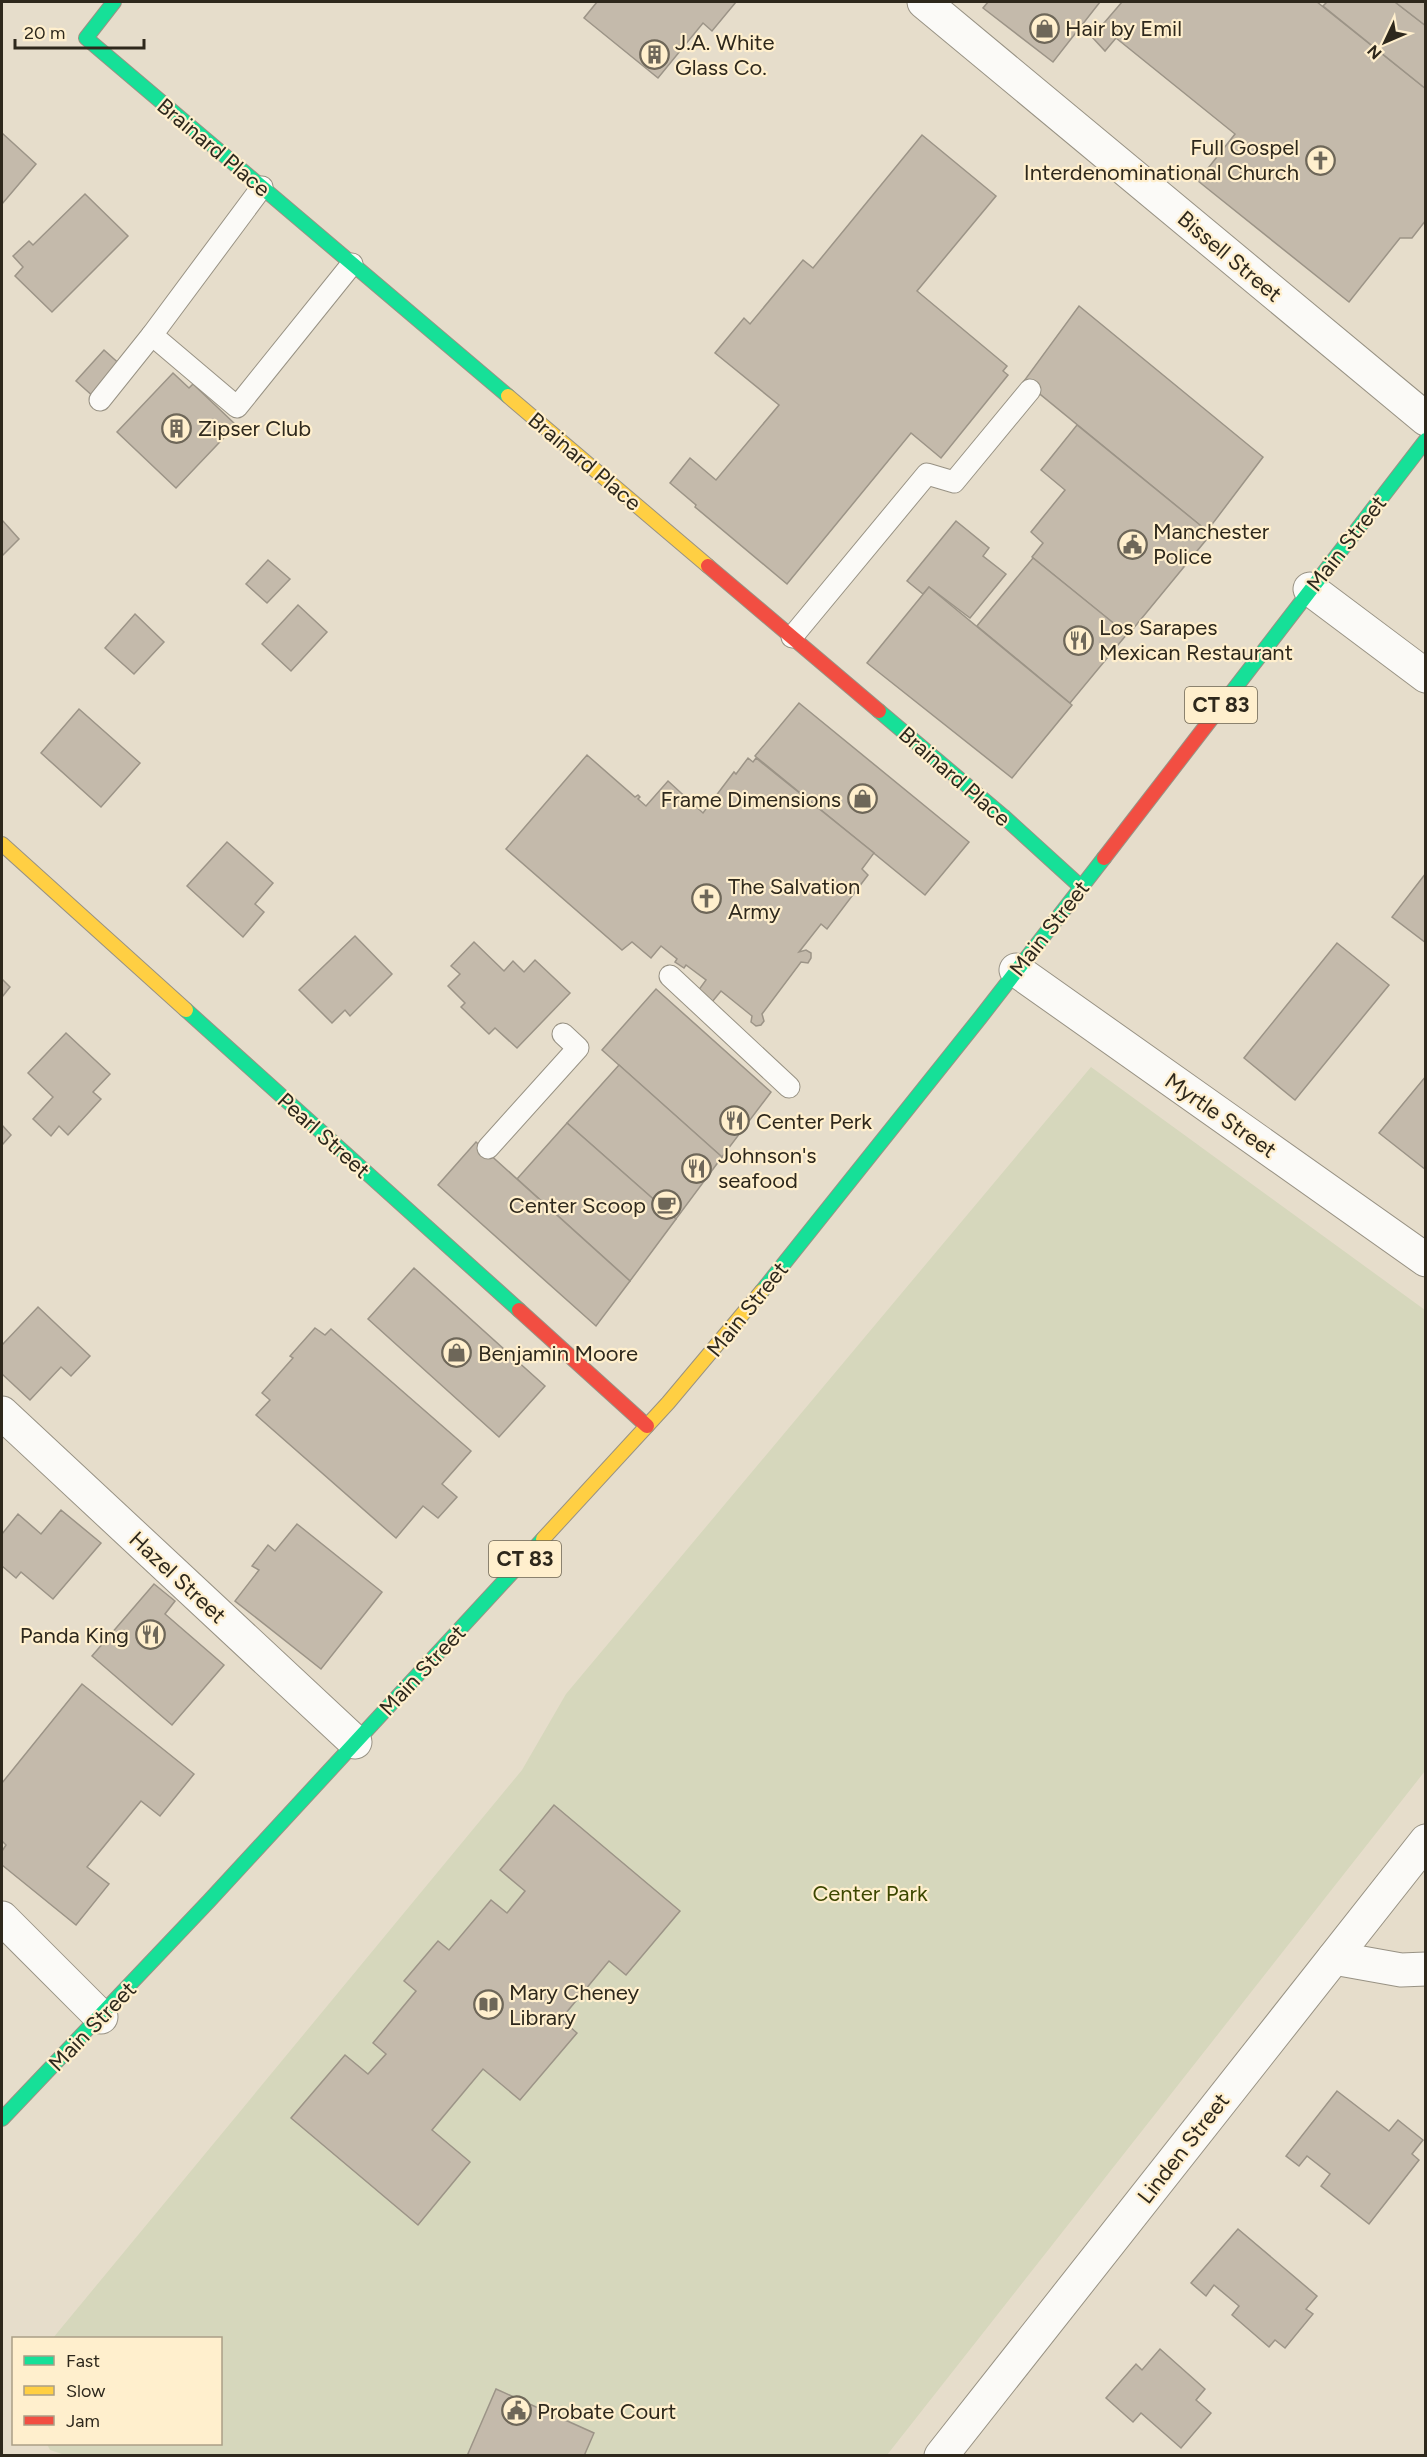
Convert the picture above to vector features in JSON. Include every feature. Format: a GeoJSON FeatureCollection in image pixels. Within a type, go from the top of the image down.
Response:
{"type":"FeatureCollection","features":[{"type":"Feature","properties":{"kind":"street","name":"Brainard Place"},"geometry":{"type":"LineString","coordinates":[[114,2],[86,38],[1003,816],[1081,887]]}},
{"type":"Feature","properties":{"kind":"street","name":"Bissell Street"},"geometry":{"type":"LineString","coordinates":[[924,2],[1425,419]]}},
{"type":"Feature","properties":{"kind":"street","name":"Main Street"},"geometry":{"type":"LineString","coordinates":[[2,2120],[101,2017],[647,1426],[751,1306],[1081,887],[1425,440]]}},
{"type":"Feature","properties":{"kind":"street"},"geometry":{"type":"LineString","coordinates":[[1310,590],[1425,675]]}},
{"type":"Feature","properties":{"kind":"street","name":"Pearl Street"},"geometry":{"type":"LineString","coordinates":[[2,844],[647,1426]]}},
{"type":"Feature","properties":{"kind":"street","name":"Myrtle Street"},"geometry":{"type":"LineString","coordinates":[[1016,970],[1425,1260]]}},
{"type":"Feature","properties":{"kind":"street","name":"Hazel Street"},"geometry":{"type":"LineString","coordinates":[[2,1413],[356,1742]]}},
{"type":"Feature","properties":{"kind":"street","name":"Linden Street"},"geometry":{"type":"LineString","coordinates":[[941,2456],[1425,1841]]}},
{"type":"Feature","properties":{"kind":"street"},"geometry":{"type":"LineString","coordinates":[[2,1918],[101,2017]]}},
{"type":"Feature","properties":{"kind":"street"},"geometry":{"type":"LineString","coordinates":[[1334,1959],[1401,1970],[1425,1970]]}},
{"type":"Feature","properties":{"kind":"lane"},"geometry":{"type":"LineString","coordinates":[[100,400],[152,335],[262,187]]}},
{"type":"Feature","properties":{"kind":"lane"},"geometry":{"type":"LineString","coordinates":[[152,335],[237,407],[352,264]]}},
{"type":"Feature","properties":{"kind":"lane"},"geometry":{"type":"LineString","coordinates":[[792,637],[927,474],[954,482],[1030,390]]}},
{"type":"Feature","properties":{"kind":"lane"},"geometry":{"type":"LineString","coordinates":[[670,976],[789,1087]]}},
{"type":"Feature","properties":{"kind":"lane"},"geometry":{"type":"LineString","coordinates":[[488,1148],[578,1048],[563,1034]]}},
{"type":"Feature","properties":{"kind":"green space","name":"Center Park"},"geometry":{"type":"Polygon","coordinates":[[[1091,1067],[1425,1310],[1425,1771],[887,2455],[68,2456],[50,2450],[48,2445],[222,2445],[222,2337],[54,2337],[522,1770],[566,1694],[1091,1067]]]}},
{"type":"Feature","properties":{"kind":"building","name":"J.A. White Glass Co."},"geometry":{"type":"Polygon","coordinates":[[[597,2],[736,2],[712,31],[703,23],[658,78],[584,18],[597,2]]]}},
{"type":"Feature","properties":{"kind":"building","name":"Hair by Emil"},"geometry":{"type":"Polygon","coordinates":[[[988,2],[1100,2],[1053,62],[983,8],[988,2]]]}},
{"type":"Feature","properties":{"kind":"building","name":"Full Gospel Interdenominational Church"},"geometry":{"type":"Polygon","coordinates":[[[1122,2],[1317,2],[1426,89],[1426,220],[1412,238],[1400,238],[1349,302],[1198,181],[1235,134],[1116,38],[1105,51],[1092,37],[1122,2]]]}},
{"type":"Feature","properties":{"kind":"building"},"geometry":{"type":"Polygon","coordinates":[[[1327,2],[1395,2],[1426,26],[1426,89],[1323,6],[1327,2]]]}},
{"type":"Feature","properties":{"kind":"building"},"geometry":{"type":"Polygon","coordinates":[[[1395,2],[1426,2],[1426,26],[1395,2]]]}},
{"type":"Feature","properties":{"kind":"building"},"geometry":{"type":"Polygon","coordinates":[[[2,133],[36,164],[2,204],[2,133]]]}},
{"type":"Feature","properties":{"kind":"building"},"geometry":{"type":"Polygon","coordinates":[[[922,135],[996,196],[917,291],[1007,366],[1003,371],[1008,375],[941,458],[911,433],[787,584],[695,507],[696,505],[670,483],[690,458],[716,480],[779,405],[715,353],[744,318],[750,324],[803,260],[813,268],[922,135]]]}},
{"type":"Feature","properties":{"kind":"building"},"geometry":{"type":"Polygon","coordinates":[[[85,194],[128,236],[52,312],[15,276],[23,267],[13,256],[29,241],[33,245],[85,194]]]}},
{"type":"Feature","properties":{"kind":"building"},"geometry":{"type":"Polygon","coordinates":[[[1079,306],[1263,457],[1207,531],[1024,381],[1079,306]]]}},
{"type":"Feature","properties":{"kind":"building"},"geometry":{"type":"Polygon","coordinates":[[[104,350],[123,367],[95,398],[76,381],[104,350]]]}},
{"type":"Feature","properties":{"kind":"building","name":"Zipser Club"},"geometry":{"type":"Polygon","coordinates":[[[173,373],[189,388],[193,384],[236,425],[176,488],[117,432],[173,373]]]}},
{"type":"Feature","properties":{"kind":"building"},"geometry":{"type":"Polygon","coordinates":[[[1077,425],[1211,534],[1128,635],[1032,557],[1043,543],[1031,532],[1065,490],[1041,470],[1077,425]]]}},
{"type":"Feature","properties":{"kind":"building"},"geometry":{"type":"Polygon","coordinates":[[[2,520],[19,539],[2,556],[2,520]]]}},
{"type":"Feature","properties":{"kind":"building"},"geometry":{"type":"Polygon","coordinates":[[[956,521],[989,548],[983,556],[1006,574],[970,618],[929,587],[923,594],[907,581],[956,521]]]}},
{"type":"Feature","properties":{"kind":"building"},"geometry":{"type":"Polygon","coordinates":[[[1033,558],[1127,634],[1070,703],[977,626],[1033,558]]]}},
{"type":"Feature","properties":{"kind":"building"},"geometry":{"type":"Polygon","coordinates":[[[268,560],[290,579],[267,603],[246,584],[268,560]]]}},
{"type":"Feature","properties":{"kind":"building"},"geometry":{"type":"Polygon","coordinates":[[[929,587],[1072,705],[1012,778],[867,663],[929,587]]]}},
{"type":"Feature","properties":{"kind":"building"},"geometry":{"type":"Polygon","coordinates":[[[298,605],[327,632],[291,671],[262,644],[298,605]]]}},
{"type":"Feature","properties":{"kind":"building"},"geometry":{"type":"Polygon","coordinates":[[[135,614],[164,642],[134,674],[105,648],[135,614]]]}},
{"type":"Feature","properties":{"kind":"building","name":"Frame Dimensions"},"geometry":{"type":"Polygon","coordinates":[[[799,703],[969,842],[925,895],[755,756],[799,703]]]}},
{"type":"Feature","properties":{"kind":"building"},"geometry":{"type":"Polygon","coordinates":[[[79,709],[140,763],[101,807],[41,753],[79,709]]]}},
{"type":"Feature","properties":{"kind":"building","name":"The Salvation Army"},"geometry":{"type":"Polygon","coordinates":[[[587,755],[635,797],[638,795],[640,797],[638,799],[646,806],[668,781],[703,813],[734,772],[736,774],[748,758],[753,762],[756,758],[874,853],[862,869],[868,875],[827,929],[821,924],[799,952],[806,950],[811,953],[811,958],[808,963],[801,962],[762,1014],[764,1021],[761,1025],[756,1026],[751,1022],[752,1016],[721,991],[712,1002],[698,991],[706,980],[686,965],[684,968],[675,962],[677,959],[661,946],[651,958],[632,942],[622,950],[506,849],[587,755]]]}},
{"type":"Feature","properties":{"kind":"building"},"geometry":{"type":"Polygon","coordinates":[[[227,842],[273,883],[255,904],[264,912],[243,937],[187,886],[227,842]]]}},
{"type":"Feature","properties":{"kind":"building"},"geometry":{"type":"Polygon","coordinates":[[[1426,873],[1426,943],[1392,917],[1426,873]]]}},
{"type":"Feature","properties":{"kind":"building"},"geometry":{"type":"Polygon","coordinates":[[[355,936],[392,974],[350,1016],[345,1010],[332,1023],[299,990],[355,936]]]}},
{"type":"Feature","properties":{"kind":"building"},"geometry":{"type":"Polygon","coordinates":[[[474,942],[504,971],[513,961],[524,972],[535,960],[570,993],[517,1048],[495,1028],[489,1034],[461,1007],[465,1003],[448,986],[460,974],[451,966],[474,942]]]}},
{"type":"Feature","properties":{"kind":"building"},"geometry":{"type":"Polygon","coordinates":[[[1337,943],[1389,985],[1295,1100],[1244,1058],[1337,943]]]}},
{"type":"Feature","properties":{"kind":"building"},"geometry":{"type":"Polygon","coordinates":[[[2,979],[10,987],[2,997],[2,979]]]}},
{"type":"Feature","properties":{"kind":"building"},"geometry":{"type":"Polygon","coordinates":[[[656,989],[771,1092],[722,1157],[602,1050],[656,989]]]}},
{"type":"Feature","properties":{"kind":"building"},"geometry":{"type":"Polygon","coordinates":[[[66,1033],[110,1074],[93,1092],[101,1099],[68,1135],[59,1126],[51,1136],[33,1119],[53,1097],[28,1073],[66,1033]]]}},
{"type":"Feature","properties":{"kind":"building"},"geometry":{"type":"Polygon","coordinates":[[[619,1065],[722,1157],[676,1219],[567,1123],[619,1065]]]}},
{"type":"Feature","properties":{"kind":"building"},"geometry":{"type":"Polygon","coordinates":[[[1426,1076],[1426,1170],[1379,1133],[1426,1076]]]}},
{"type":"Feature","properties":{"kind":"building"},"geometry":{"type":"Polygon","coordinates":[[[567,1123],[676,1219],[630,1281],[517,1179],[567,1123]]]}},
{"type":"Feature","properties":{"kind":"building"},"geometry":{"type":"Polygon","coordinates":[[[2,1125],[11,1135],[2,1145],[2,1125]]]}},
{"type":"Feature","properties":{"kind":"building"},"geometry":{"type":"Polygon","coordinates":[[[476,1142],[630,1281],[596,1326],[438,1185],[476,1142]]]}},
{"type":"Feature","properties":{"kind":"building","name":"Benjamin Moore"},"geometry":{"type":"Polygon","coordinates":[[[414,1268],[545,1386],[499,1437],[368,1319],[414,1268]]]}},
{"type":"Feature","properties":{"kind":"building"},"geometry":{"type":"Polygon","coordinates":[[[38,1307],[90,1356],[71,1376],[61,1367],[30,1400],[2,1374],[2,1345],[38,1307]]]}},
{"type":"Feature","properties":{"kind":"building"},"geometry":{"type":"Polygon","coordinates":[[[315,1328],[325,1335],[331,1329],[471,1451],[442,1484],[457,1497],[438,1518],[423,1506],[396,1538],[256,1415],[270,1400],[262,1393],[293,1358],[290,1356],[315,1328]]]}},
{"type":"Feature","properties":{"kind":"building"},"geometry":{"type":"Polygon","coordinates":[[[61,1510],[101,1543],[53,1599],[21,1572],[16,1578],[2,1566],[2,1534],[18,1514],[41,1534],[61,1510]]]}},
{"type":"Feature","properties":{"kind":"building"},"geometry":{"type":"Polygon","coordinates":[[[297,1524],[382,1592],[321,1669],[235,1601],[259,1570],[252,1566],[268,1545],[275,1551],[297,1524]]]}},
{"type":"Feature","properties":{"kind":"building","name":"Panda King"},"geometry":{"type":"Polygon","coordinates":[[[154,1584],[175,1601],[165,1614],[224,1665],[172,1725],[92,1656],[154,1584]]]}},
{"type":"Feature","properties":{"kind":"building"},"geometry":{"type":"Polygon","coordinates":[[[82,1684],[194,1774],[160,1816],[141,1801],[87,1867],[109,1884],[76,1925],[2,1865],[2,1851],[6,1845],[2,1841],[2,1783],[82,1684]]]}},
{"type":"Feature","properties":{"kind":"building","name":"Mary Cheney Library"},"geometry":{"type":"Polygon","coordinates":[[[554,1805],[680,1911],[626,1975],[609,1961],[561,2019],[577,2033],[520,2100],[483,2069],[432,2130],[470,2162],[418,2225],[291,2118],[345,2055],[368,2074],[386,2054],[373,2043],[416,1991],[404,1981],[438,1941],[449,1950],[491,1900],[507,1913],[525,1891],[500,1870],[554,1805]]]}},
{"type":"Feature","properties":{"kind":"building"},"geometry":{"type":"Polygon","coordinates":[[[1337,2091],[1389,2131],[1398,2120],[1423,2140],[1412,2154],[1419,2160],[1369,2224],[1321,2186],[1330,2174],[1307,2156],[1299,2166],[1286,2156],[1337,2091]]]}},
{"type":"Feature","properties":{"kind":"building"},"geometry":{"type":"Polygon","coordinates":[[[1238,2229],[1317,2296],[1306,2309],[1313,2314],[1285,2348],[1275,2340],[1269,2347],[1232,2315],[1239,2306],[1214,2285],[1206,2296],[1191,2283],[1238,2229]]]}},
{"type":"Feature","properties":{"kind":"building"},"geometry":{"type":"Polygon","coordinates":[[[1160,2349],[1205,2389],[1196,2400],[1211,2413],[1181,2448],[1141,2413],[1133,2422],[1106,2398],[1136,2364],[1142,2370],[1160,2349]]]}},
{"type":"Feature","properties":{"kind":"building","name":"Probate Court"},"geometry":{"type":"Polygon","coordinates":[[[496,2389],[594,2433],[584,2456],[467,2456],[496,2389]]]}},
{"type":"Feature","properties":{"kind":"traffic: fast"},"geometry":{"type":"LineString","coordinates":[[114,2],[86,38],[508,396]]}},
{"type":"Feature","properties":{"kind":"traffic: fast"},"geometry":{"type":"LineString","coordinates":[[1222,705],[1426,440]]}},
{"type":"Feature","properties":{"kind":"traffic: fast"},"geometry":{"type":"LineString","coordinates":[[879,711],[1003,816],[1081,887]]}},
{"type":"Feature","properties":{"kind":"traffic: fast"},"geometry":{"type":"LineString","coordinates":[[762,1291],[980,1018],[1104,858]]}},
{"type":"Feature","properties":{"kind":"traffic: fast"},"geometry":{"type":"LineString","coordinates":[[186,1010],[519,1310]]}},
{"type":"Feature","properties":{"kind":"traffic: fast"},"geometry":{"type":"LineString","coordinates":[[2,2119],[209,1901],[543,1539]]}},
{"type":"Feature","properties":{"kind":"traffic: slow"},"geometry":{"type":"LineString","coordinates":[[508,396],[708,566]]}},
{"type":"Feature","properties":{"kind":"traffic: slow"},"geometry":{"type":"LineString","coordinates":[[2,844],[186,1010]]}},
{"type":"Feature","properties":{"kind":"traffic: slow"},"geometry":{"type":"LineString","coordinates":[[543,1539],[668,1403],[762,1291]]}},
{"type":"Feature","properties":{"kind":"traffic: jam"},"geometry":{"type":"LineString","coordinates":[[708,566],[879,711]]}},
{"type":"Feature","properties":{"kind":"traffic: jam"},"geometry":{"type":"LineString","coordinates":[[1104,858],[1222,705]]}},
{"type":"Feature","properties":{"kind":"traffic: jam"},"geometry":{"type":"LineString","coordinates":[[519,1310],[647,1426]]}},
{"type":"Feature","properties":{"kind":"place","name":"Hair by Emil"},"geometry":{"type":"Point","coordinates":[1044,28]}},
{"type":"Feature","properties":{"kind":"place","name":"J.A. White Glass Co."},"geometry":{"type":"Point","coordinates":[654,55]}},
{"type":"Feature","properties":{"kind":"place","name":"Full Gospel Interdenominational Church"},"geometry":{"type":"Point","coordinates":[1320,160]}},
{"type":"Feature","properties":{"kind":"place","name":"Zipser Club"},"geometry":{"type":"Point","coordinates":[177,428]}},
{"type":"Feature","properties":{"kind":"place","name":"Manchester Police"},"geometry":{"type":"Point","coordinates":[1132,544]}},
{"type":"Feature","properties":{"kind":"place","name":"Los Sarapes Mexican Restaurant"},"geometry":{"type":"Point","coordinates":[1078,640]}},
{"type":"Feature","properties":{"kind":"place","name":"Frame Dimensions"},"geometry":{"type":"Point","coordinates":[862,799]}},
{"type":"Feature","properties":{"kind":"place","name":"The Salvation Army"},"geometry":{"type":"Point","coordinates":[707,899]}},
{"type":"Feature","properties":{"kind":"place","name":"Center Perk"},"geometry":{"type":"Point","coordinates":[735,1121]}},
{"type":"Feature","properties":{"kind":"place","name":"Johnson's seafood"},"geometry":{"type":"Point","coordinates":[697,1168]}},
{"type":"Feature","properties":{"kind":"place","name":"Center Scoop"},"geometry":{"type":"Point","coordinates":[667,1205]}},
{"type":"Feature","properties":{"kind":"place","name":"Benjamin Moore"},"geometry":{"type":"Point","coordinates":[457,1353]}},
{"type":"Feature","properties":{"kind":"place","name":"Panda King"},"geometry":{"type":"Point","coordinates":[150,1635]}},
{"type":"Feature","properties":{"kind":"place","name":"Mary Cheney Library"},"geometry":{"type":"Point","coordinates":[488,2005]}},
{"type":"Feature","properties":{"kind":"place","name":"Probate Court"},"geometry":{"type":"Point","coordinates":[516,2411]}}]}
